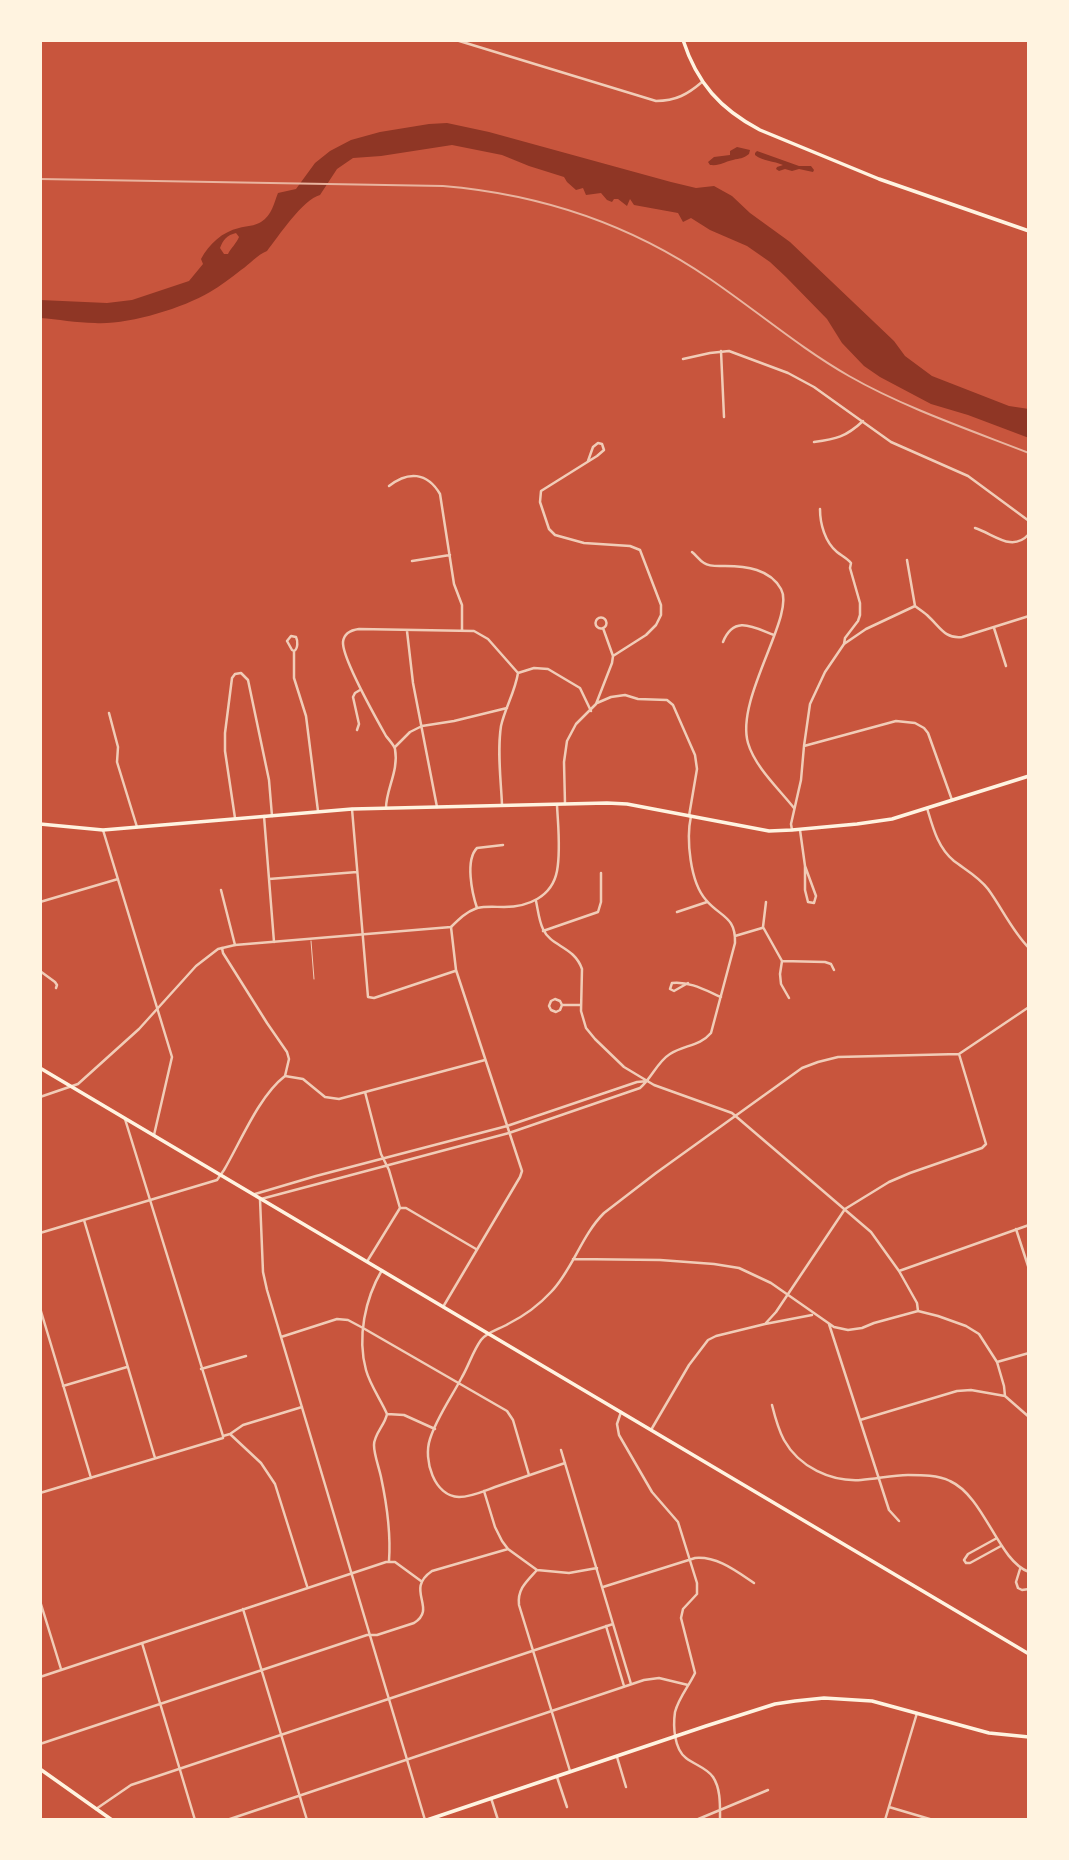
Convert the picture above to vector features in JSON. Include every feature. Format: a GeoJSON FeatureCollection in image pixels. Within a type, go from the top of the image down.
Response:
{"type":"FeatureCollection","features":[{"type":"Feature","properties":{"kind":"main road"},"geometry":{"type":"LineString","coordinates":[[683,40],[702,82],[743,121],[879,179],[1029,231]]}},
{"type":"Feature","properties":{"kind":"main road"},"geometry":{"type":"LineString","coordinates":[[40,824],[103,830],[352,809],[627,804],[769,831],[800,830],[892,819],[1029,776]]}},
{"type":"Feature","properties":{"kind":"main road"},"geometry":{"type":"LineString","coordinates":[[40,1068],[1029,1654]]}},
{"type":"Feature","properties":{"kind":"main road"},"geometry":{"type":"LineString","coordinates":[[426,1820],[775,1704],[814,1699],[872,1701],[989,1733],[1029,1737]]}},
{"type":"Feature","properties":{"kind":"main road"},"geometry":{"type":"LineString","coordinates":[[40,1769],[111,1820]]}},
{"type":"Feature","properties":{"kind":"street"},"geometry":{"type":"LineString","coordinates":[[456,40],[656,101],[680,98],[702,82]]}},
{"type":"Feature","properties":{"kind":"street"},"geometry":{"type":"LineString","coordinates":[[721,351],[724,417]]}},
{"type":"Feature","properties":{"kind":"street"},"geometry":{"type":"LineString","coordinates":[[683,359],[729,351],[799,379],[891,442],[968,476],[1029,521]]}},
{"type":"Feature","properties":{"kind":"street"},"geometry":{"type":"LineString","coordinates":[[814,442],[842,437],[863,421]]}},
{"type":"Feature","properties":{"kind":"street"},"geometry":{"type":"LineString","coordinates":[[588,461],[593,447],[601,444],[604,450],[602,452],[565,476],[545,487],[541,491],[540,502],[551,533],[584,543],[637,547],[643,554],[661,605],[661,615],[656,625],[646,635],[613,656]]}},
{"type":"Feature","properties":{"kind":"street"},"geometry":{"type":"LineString","coordinates":[[389,486],[397,480],[411,476],[422,477],[436,488],[442,503],[454,584],[462,605],[462,631]]}},
{"type":"Feature","properties":{"kind":"street"},"geometry":{"type":"LineString","coordinates":[[820,509],[821,523],[827,538],[835,551],[850,563],[860,603],[858,621],[845,638],[844,644]]}},
{"type":"Feature","properties":{"kind":"street"},"geometry":{"type":"LineString","coordinates":[[975,528],[1013,543],[1022,541],[1029,534]]}},
{"type":"Feature","properties":{"kind":"street"},"geometry":{"type":"LineString","coordinates":[[692,552],[708,565],[752,568],[767,575],[781,587],[785,596],[782,614],[749,703],[745,731],[749,746],[759,764],[794,808]]}},
{"type":"Feature","properties":{"kind":"street"},"geometry":{"type":"LineString","coordinates":[[412,561],[450,555]]}},
{"type":"Feature","properties":{"kind":"street"},"geometry":{"type":"LineString","coordinates":[[907,560],[915,606],[947,636],[962,638],[1029,616]]}},
{"type":"Feature","properties":{"kind":"street"},"geometry":{"type":"LineString","coordinates":[[792,830],[813,695],[831,661],[844,644],[866,629],[915,606]]}},
{"type":"Feature","properties":{"kind":"street"},"geometry":{"type":"LineString","coordinates":[[723,642],[727,632],[736,626],[748,626],[774,635]]}},
{"type":"Feature","properties":{"kind":"street"},"geometry":{"type":"LineString","coordinates":[[565,804],[564,762],[567,741],[576,724],[596,704],[613,656],[603,628]]}},
{"type":"Feature","properties":{"kind":"street"},"geometry":{"type":"LineString","coordinates":[[994,628],[1006,666]]}},
{"type":"Feature","properties":{"kind":"street"},"geometry":{"type":"LineString","coordinates":[[386,808],[394,775],[395,747],[361,690],[344,648],[347,634],[355,629],[474,631],[484,635],[518,673]]}},
{"type":"Feature","properties":{"kind":"street"},"geometry":{"type":"LineString","coordinates":[[407,631],[412,673],[437,807]]}},
{"type":"Feature","properties":{"kind":"street"},"geometry":{"type":"LineString","coordinates":[[294,651],[294,678],[306,716],[318,812]]}},
{"type":"Feature","properties":{"kind":"street"},"geometry":{"type":"LineString","coordinates":[[518,673],[534,668],[548,669],[580,688],[591,711]]}},
{"type":"Feature","properties":{"kind":"street"},"geometry":{"type":"LineString","coordinates":[[235,819],[225,742],[232,678],[237,673],[244,674],[248,680],[270,780],[272,816]]}},
{"type":"Feature","properties":{"kind":"street"},"geometry":{"type":"LineString","coordinates":[[502,805],[500,737],[518,673]]}},
{"type":"Feature","properties":{"kind":"street"},"geometry":{"type":"LineString","coordinates":[[357,730],[359,723],[353,697],[361,690]]}},
{"type":"Feature","properties":{"kind":"street"},"geometry":{"type":"LineString","coordinates":[[602,690],[611,697]]}},
{"type":"Feature","properties":{"kind":"street"},"geometry":{"type":"LineString","coordinates":[[426,1820],[264,1276],[260,1199],[509,1133],[640,1088],[660,1063],[673,1052],[701,1043],[711,1034],[735,936],[729,921],[707,902],[698,884],[689,851],[688,831],[697,769],[695,755],[673,705],[667,700],[638,699],[625,695],[611,697],[596,704]]}},
{"type":"Feature","properties":{"kind":"street"},"geometry":{"type":"LineString","coordinates":[[395,747],[422,726],[454,722],[507,708]]}},
{"type":"Feature","properties":{"kind":"street"},"geometry":{"type":"LineString","coordinates":[[109,713],[118,747],[117,762],[137,827]]}},
{"type":"Feature","properties":{"kind":"street"},"geometry":{"type":"LineString","coordinates":[[804,746],[897,721],[915,723],[928,733],[952,800]]}},
{"type":"Feature","properties":{"kind":"street"},"geometry":{"type":"LineString","coordinates":[[40,1097],[78,1084],[139,1029],[196,966],[222,948],[451,927],[465,914],[477,908],[514,906],[542,898],[552,884],[558,868],[558,804]]}},
{"type":"Feature","properties":{"kind":"street"},"geometry":{"type":"LineString","coordinates":[[927,808],[939,844],[954,861],[973,873],[987,887],[1029,948]]}},
{"type":"Feature","properties":{"kind":"street"},"geometry":{"type":"LineString","coordinates":[[352,809],[368,995],[371,999],[456,971]]}},
{"type":"Feature","properties":{"kind":"street"},"geometry":{"type":"LineString","coordinates":[[264,816],[275,942]]}},
{"type":"Feature","properties":{"kind":"street"},"geometry":{"type":"LineString","coordinates":[[103,830],[172,1057],[154,1135]]}},
{"type":"Feature","properties":{"kind":"street"},"geometry":{"type":"LineString","coordinates":[[800,830],[805,890],[811,904],[816,896],[805,866]]}},
{"type":"Feature","properties":{"kind":"street"},"geometry":{"type":"LineString","coordinates":[[477,908],[471,855],[477,848],[503,845]]}},
{"type":"Feature","properties":{"kind":"street"},"geometry":{"type":"LineString","coordinates":[[269,880],[357,872]]}},
{"type":"Feature","properties":{"kind":"street"},"geometry":{"type":"LineString","coordinates":[[543,930],[598,912],[601,902],[601,873]]}},
{"type":"Feature","properties":{"kind":"street"},"geometry":{"type":"LineString","coordinates":[[40,902],[118,879]]}},
{"type":"Feature","properties":{"kind":"street"},"geometry":{"type":"LineString","coordinates":[[221,890],[235,945]]}},
{"type":"Feature","properties":{"kind":"street"},"geometry":{"type":"LineString","coordinates":[[536,901],[543,930],[569,950],[581,964],[580,1005],[583,1022],[595,1039],[624,1067],[654,1085],[726,1110],[735,1116],[871,1233],[899,1271],[917,1303],[918,1311]]}},
{"type":"Feature","properties":{"kind":"street"},"geometry":{"type":"LineString","coordinates":[[677,912],[707,902]]}},
{"type":"Feature","properties":{"kind":"street"},"geometry":{"type":"LineString","coordinates":[[766,902],[763,928],[782,961],[781,984],[789,998]]}},
{"type":"Feature","properties":{"kind":"street"},"geometry":{"type":"LineString","coordinates":[[443,1307],[522,1174],[456,971],[451,927]]}},
{"type":"Feature","properties":{"kind":"street"},"geometry":{"type":"LineString","coordinates":[[735,936],[763,928]]}},
{"type":"Feature","properties":{"kind":"street"},"geometry":{"type":"LineString","coordinates":[[40,1233],[217,1180],[267,1094],[285,1076],[289,1059],[287,1052],[222,948]]}},
{"type":"Feature","properties":{"kind":"street"},"geometry":{"type":"LineString","coordinates":[[782,961],[824,962],[831,964],[834,970]]}},
{"type":"Feature","properties":{"kind":"street"},"geometry":{"type":"LineString","coordinates":[[40,971],[55,982],[56,988]]}},
{"type":"Feature","properties":{"kind":"street"},"geometry":{"type":"LineString","coordinates":[[688,984],[674,991],[670,989],[670,985],[675,982],[688,984],[720,997]]}},
{"type":"Feature","properties":{"kind":"street"},"geometry":{"type":"LineString","coordinates":[[562,1006],[580,1005]]}},
{"type":"Feature","properties":{"kind":"street"},"geometry":{"type":"LineString","coordinates":[[565,1463],[484,1491],[462,1497],[451,1496],[438,1487],[431,1470],[430,1437],[482,1337],[528,1312],[551,1292],[566,1274],[597,1220],[604,1213],[802,1068],[838,1057],[959,1054],[1029,1007]]}},
{"type":"Feature","properties":{"kind":"street"},"geometry":{"type":"LineString","coordinates":[[765,1324],[776,1312],[845,1209],[889,1182],[982,1148],[986,1144],[959,1054]]}},
{"type":"Feature","properties":{"kind":"street"},"geometry":{"type":"LineString","coordinates":[[285,1076],[303,1080],[326,1097],[334,1099],[485,1060]]}},
{"type":"Feature","properties":{"kind":"street"},"geometry":{"type":"LineString","coordinates":[[253,1195],[507,1126],[637,1082],[648,1081]]}},
{"type":"Feature","properties":{"kind":"street"},"geometry":{"type":"LineString","coordinates":[[365,1092],[400,1208],[367,1261]]}},
{"type":"Feature","properties":{"kind":"street"},"geometry":{"type":"LineString","coordinates":[[125,1119],[223,1436]]}},
{"type":"Feature","properties":{"kind":"street"},"geometry":{"type":"LineString","coordinates":[[298,1181],[300,1188]]}},
{"type":"Feature","properties":{"kind":"street"},"geometry":{"type":"LineString","coordinates":[[400,1208],[406,1208],[477,1249]]}},
{"type":"Feature","properties":{"kind":"street"},"geometry":{"type":"LineString","coordinates":[[84,1220],[156,1458]]}},
{"type":"Feature","properties":{"kind":"street"},"geometry":{"type":"LineString","coordinates":[[899,1271],[1029,1225]]}},
{"type":"Feature","properties":{"kind":"street"},"geometry":{"type":"LineString","coordinates":[[1016,1229],[1029,1269]]}},
{"type":"Feature","properties":{"kind":"street"},"geometry":{"type":"LineString","coordinates":[[573,1259],[660,1260],[739,1268],[755,1274],[788,1294],[834,1327],[848,1330],[918,1311],[966,1326],[979,1334],[997,1362],[1005,1396]]}},
{"type":"Feature","properties":{"kind":"street"},"geometry":{"type":"LineString","coordinates":[[382,1270],[367,1304],[363,1328],[366,1372],[387,1414],[374,1446],[382,1478],[389,1531],[389,1561]]}},
{"type":"Feature","properties":{"kind":"street"},"geometry":{"type":"LineString","coordinates":[[40,1308],[92,1478]]}},
{"type":"Feature","properties":{"kind":"street"},"geometry":{"type":"LineString","coordinates":[[651,1430],[689,1365],[708,1340],[765,1324],[814,1315]]}},
{"type":"Feature","properties":{"kind":"street"},"geometry":{"type":"LineString","coordinates":[[281,1337],[337,1319],[348,1320],[363,1328],[507,1411],[513,1420],[529,1475]]}},
{"type":"Feature","properties":{"kind":"street"},"geometry":{"type":"LineString","coordinates":[[829,1324],[889,1510],[899,1521]]}},
{"type":"Feature","properties":{"kind":"street"},"geometry":{"type":"LineString","coordinates":[[997,1362],[1029,1353]]}},
{"type":"Feature","properties":{"kind":"street"},"geometry":{"type":"LineString","coordinates":[[201,1369],[246,1356]]}},
{"type":"Feature","properties":{"kind":"street"},"geometry":{"type":"LineString","coordinates":[[63,1385],[128,1367]]}},
{"type":"Feature","properties":{"kind":"street"},"geometry":{"type":"LineString","coordinates":[[860,1420],[957,1391],[971,1390],[1005,1396],[1029,1417]]}},
{"type":"Feature","properties":{"kind":"street"},"geometry":{"type":"LineString","coordinates":[[772,1405],[785,1442],[798,1457],[828,1476],[843,1480],[862,1480],[896,1475],[922,1475],[942,1477],[954,1482],[970,1496],[1020,1569],[1029,1572]]}},
{"type":"Feature","properties":{"kind":"street"},"geometry":{"type":"LineString","coordinates":[[40,1493],[223,1438],[240,1426],[302,1407]]}},
{"type":"Feature","properties":{"kind":"street"},"geometry":{"type":"LineString","coordinates":[[621,1412],[617,1428],[624,1446],[652,1492],[678,1522],[698,1590],[681,1613],[681,1622],[695,1670],[694,1677],[680,1700],[674,1721],[678,1746],[683,1755],[713,1776],[718,1790],[720,1820]]}},
{"type":"Feature","properties":{"kind":"street"},"geometry":{"type":"LineString","coordinates":[[387,1414],[404,1415],[435,1429]]}},
{"type":"Feature","properties":{"kind":"street"},"geometry":{"type":"LineString","coordinates":[[230,1434],[264,1466],[275,1484],[307,1588]]}},
{"type":"Feature","properties":{"kind":"street"},"geometry":{"type":"LineString","coordinates":[[561,1450],[631,1684]]}},
{"type":"Feature","properties":{"kind":"street"},"geometry":{"type":"LineString","coordinates":[[484,1491],[495,1527],[508,1549],[537,1570],[569,1573],[597,1568]]}},
{"type":"Feature","properties":{"kind":"street"},"geometry":{"type":"LineString","coordinates":[[997,1538],[968,1554],[964,1560],[970,1563],[1002,1546]]}},
{"type":"Feature","properties":{"kind":"street"},"geometry":{"type":"LineString","coordinates":[[40,1744],[419,1620],[424,1610],[421,1581],[432,1572],[508,1549]]}},
{"type":"Feature","properties":{"kind":"street"},"geometry":{"type":"LineString","coordinates":[[603,1587],[703,1557],[715,1559],[754,1583]]}},
{"type":"Feature","properties":{"kind":"street"},"geometry":{"type":"LineString","coordinates":[[40,1677],[389,1561],[421,1581]]}},
{"type":"Feature","properties":{"kind":"street"},"geometry":{"type":"LineString","coordinates":[[1020,1569],[1016,1582],[1018,1588],[1029,1589]]}},
{"type":"Feature","properties":{"kind":"street"},"geometry":{"type":"LineString","coordinates":[[537,1570],[521,1588],[518,1599],[570,1771]]}},
{"type":"Feature","properties":{"kind":"street"},"geometry":{"type":"LineString","coordinates":[[40,1601],[61,1670]]}},
{"type":"Feature","properties":{"kind":"street"},"geometry":{"type":"LineString","coordinates":[[243,1609],[307,1820]]}},
{"type":"Feature","properties":{"kind":"street"},"geometry":{"type":"LineString","coordinates":[[96,1809],[131,1785],[613,1624]]}},
{"type":"Feature","properties":{"kind":"street"},"geometry":{"type":"LineString","coordinates":[[607,1626],[624,1686]]}},
{"type":"Feature","properties":{"kind":"street"},"geometry":{"type":"LineString","coordinates":[[142,1643],[195,1820]]}},
{"type":"Feature","properties":{"kind":"street"},"geometry":{"type":"LineString","coordinates":[[226,1820],[624,1686],[652,1678],[688,1685]]}},
{"type":"Feature","properties":{"kind":"street"},"geometry":{"type":"LineString","coordinates":[[885,1820],[917,1713]]}},
{"type":"Feature","properties":{"kind":"street"},"geometry":{"type":"LineString","coordinates":[[616,1755],[626,1787]]}},
{"type":"Feature","properties":{"kind":"street"},"geometry":{"type":"LineString","coordinates":[[557,1776],[567,1807]]}},
{"type":"Feature","properties":{"kind":"street"},"geometry":{"type":"LineString","coordinates":[[696,1820],[768,1790]]}},
{"type":"Feature","properties":{"kind":"street"},"geometry":{"type":"LineString","coordinates":[[491,1798],[498,1820]]}},
{"type":"Feature","properties":{"kind":"street"},"geometry":{"type":"LineString","coordinates":[[889,1807],[933,1820]]}},
{"type":"Feature","properties":{"kind":"lane"},"geometry":{"type":"LineString","coordinates":[[311,939],[314,979]]}},
{"type":"Feature","properties":{"kind":"shaded area"},"geometry":{"type":"Polygon","coordinates":[[[447,123],[489,132],[696,188],[714,186],[732,196],[750,213],[790,242],[894,341],[905,356],[932,376],[1009,406],[1029,409],[1029,438],[931,404],[880,377],[864,366],[842,343],[827,319],[786,277],[747,246],[710,230],[691,218],[683,222],[678,213],[634,205],[630,199],[627,206],[618,199],[612,202],[607,200],[601,193],[586,195],[583,188],[576,190],[564,177],[502,155],[452,145],[353,158],[337,169],[320,195],[306,203],[267,251],[214,290],[184,304],[138,319],[108,323],[40,318],[40,300],[107,303],[132,300],[189,281],[203,264],[201,259],[204,254],[217,239],[227,232],[265,219],[278,193],[296,189],[315,163],[330,151],[351,140],[380,132],[447,123]],[[236,233],[226,238],[220,248],[224,254],[228,254],[239,237],[236,233]]]}},
{"type":"Feature","properties":{"kind":"shaded area"},"geometry":{"type":"Polygon","coordinates":[[[737,147],[750,150],[749,154],[717,165],[710,165],[708,162],[714,157],[730,155],[730,151],[737,147]]]}},
{"type":"Feature","properties":{"kind":"shaded area"},"geometry":{"type":"Polygon","coordinates":[[[757,151],[799,166],[811,166],[814,170],[779,171],[777,167],[783,165],[758,157],[755,155],[757,151]]]}},
{"type":"Feature","properties":{"kind":"railway"},"geometry":{"type":"LineString","coordinates":[[40,179],[443,186],[514,196],[548,204],[648,242],[710,279],[813,354],[870,387],[937,418],[1029,453]]}}]}
